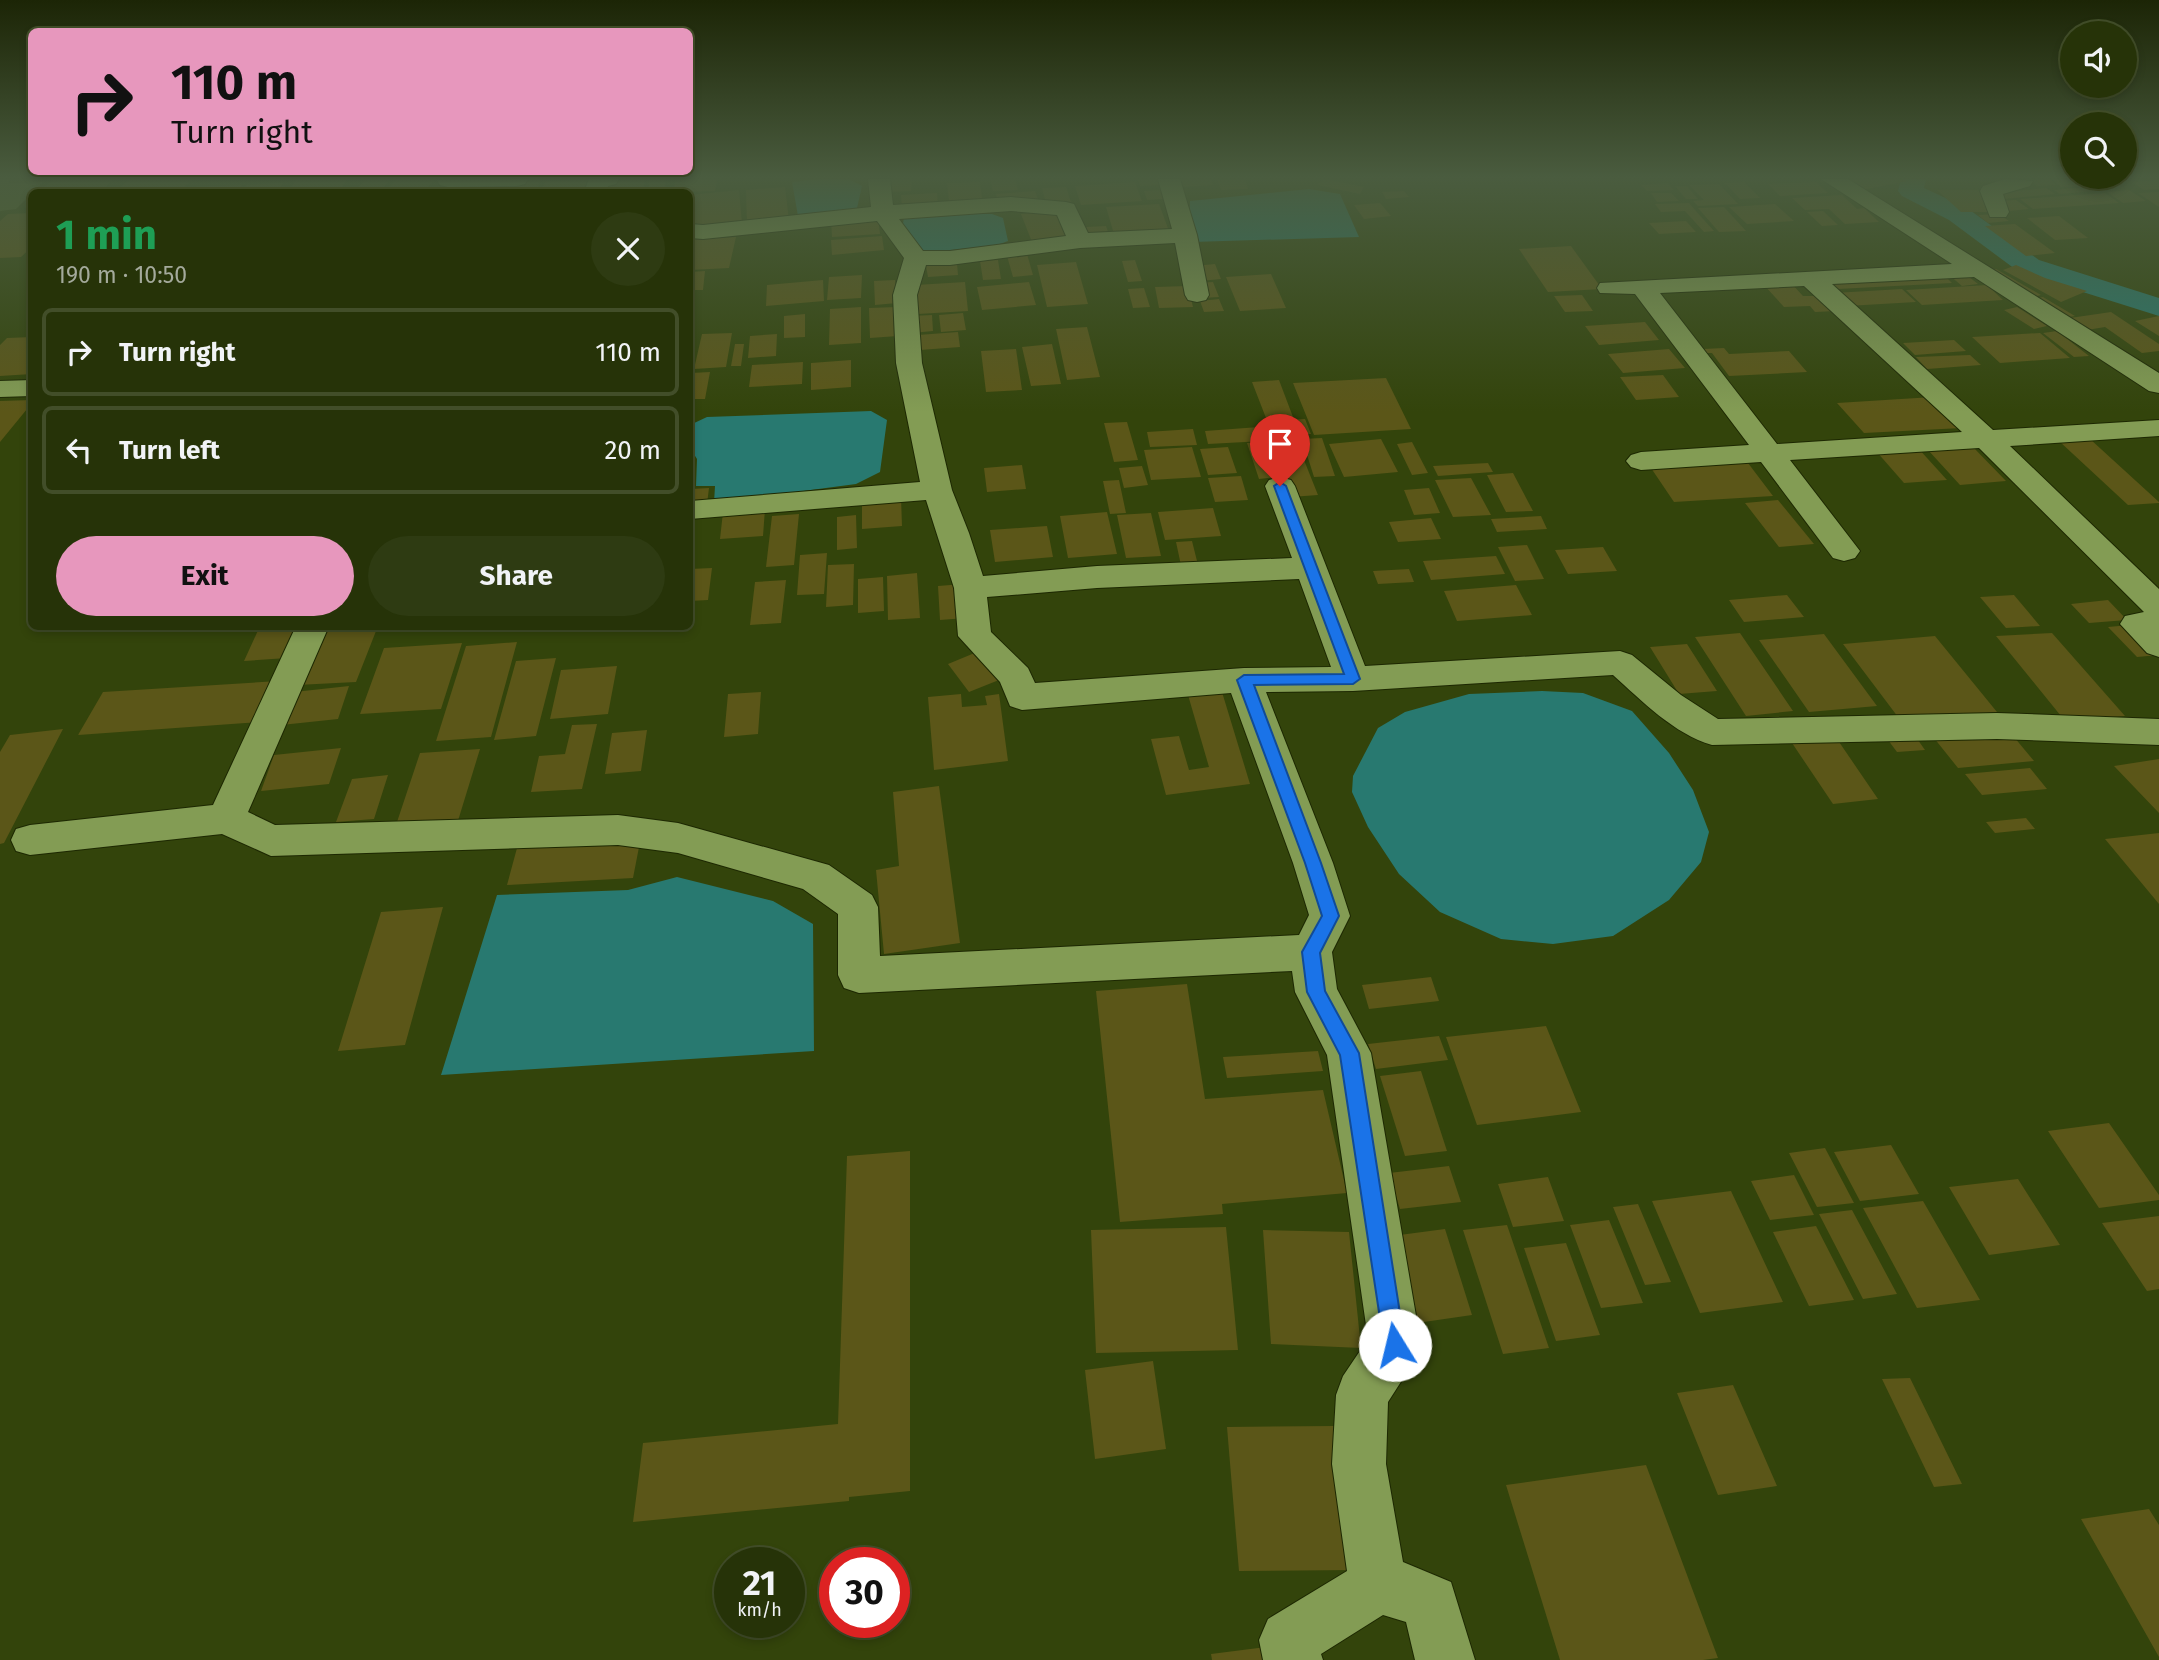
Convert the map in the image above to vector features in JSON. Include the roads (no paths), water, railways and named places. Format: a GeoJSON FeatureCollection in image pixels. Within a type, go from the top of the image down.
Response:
{"type":"FeatureCollection","features":[{"type":"Feature","properties":{"kind":"street"},"geometry":{"type":"LineString","coordinates":[[962,256],[916,258],[905,295],[909,363],[937,490],[954,533],[970,587],[975,636],[1016,677],[1022,697],[1244,680],[1353,679],[1620,663],[1669,704],[1712,733],[1997,726],[2159,732]]}},
{"type":"Feature","properties":{"kind":"street"},"geometry":{"type":"LineString","coordinates":[[1189,256],[1196,295]]}},
{"type":"Feature","properties":{"kind":"street"},"geometry":{"type":"LineString","coordinates":[[1956,256],[2159,385]]}},
{"type":"Feature","properties":{"kind":"street"},"geometry":{"type":"LineString","coordinates":[[1609,288],[1978,270]]}},
{"type":"Feature","properties":{"kind":"street"},"geometry":{"type":"LineString","coordinates":[[1810,277],[1987,440],[2159,608]]}},
{"type":"Feature","properties":{"kind":"street"},"geometry":{"type":"LineString","coordinates":[[1642,286],[1844,551]]}},
{"type":"Feature","properties":{"kind":"street"},"geometry":{"type":"LineString","coordinates":[[0,389],[28,387]]}},
{"type":"Feature","properties":{"kind":"street"},"geometry":{"type":"LineString","coordinates":[[1641,461],[2159,428]]}},
{"type":"Feature","properties":{"kind":"street"},"geometry":{"type":"LineString","coordinates":[[1280,486],[1353,679]]}},
{"type":"Feature","properties":{"kind":"street"},"geometry":{"type":"LineString","coordinates":[[693,510],[937,490]]}},
{"type":"Feature","properties":{"kind":"street"},"geometry":{"type":"LineString","coordinates":[[970,587],[1097,577],[1311,568]]}},
{"type":"Feature","properties":{"kind":"street"},"geometry":{"type":"LineString","coordinates":[[2159,622],[2137,624],[2159,645]]}},
{"type":"Feature","properties":{"kind":"street"},"geometry":{"type":"LineString","coordinates":[[226,819],[311,630]]}},
{"type":"Feature","properties":{"kind":"street"},"geometry":{"type":"LineString","coordinates":[[1244,680],[1313,863],[1330,916],[1311,952],[1316,992],[1349,1053],[1395,1345],[1362,1395],[1359,1464],[1378,1585]]}},
{"type":"Feature","properties":{"kind":"street"},"geometry":{"type":"LineString","coordinates":[[30,840],[226,819],[271,841],[618,830],[678,838],[815,876],[858,906],[859,975],[1311,952]]}},
{"type":"Feature","properties":{"kind":"street"},"geometry":{"type":"LineString","coordinates":[[1293,1660],[1289,1640],[1378,1585],[1410,1593],[1430,1603],[1445,1660]]}},
{"type":"Feature","properties":{"kind":"water"},"geometry":{"type":"Polygon","coordinates":[[[871,411],[887,420],[880,472],[856,484],[714,503],[715,486],[696,486],[697,459],[693,453],[693,424],[707,417],[871,411]]]}},
{"type":"Feature","properties":{"kind":"water"},"geometry":{"type":"Polygon","coordinates":[[[1542,691],[1583,693],[1632,711],[1669,753],[1693,790],[1709,832],[1701,862],[1669,900],[1613,936],[1553,944],[1501,939],[1440,912],[1399,874],[1368,827],[1352,792],[1353,776],[1378,728],[1405,712],[1469,694],[1542,691]]]}},
{"type":"Feature","properties":{"kind":"water"},"geometry":{"type":"Polygon","coordinates":[[[677,877],[773,901],[813,924],[814,1051],[441,1075],[497,895],[628,890],[677,877]]]}},
{"type":"Feature","properties":{"kind":"waterway"},"geometry":{"type":"LineString","coordinates":[[2016,256],[2029,266],[2159,307]]}}]}
